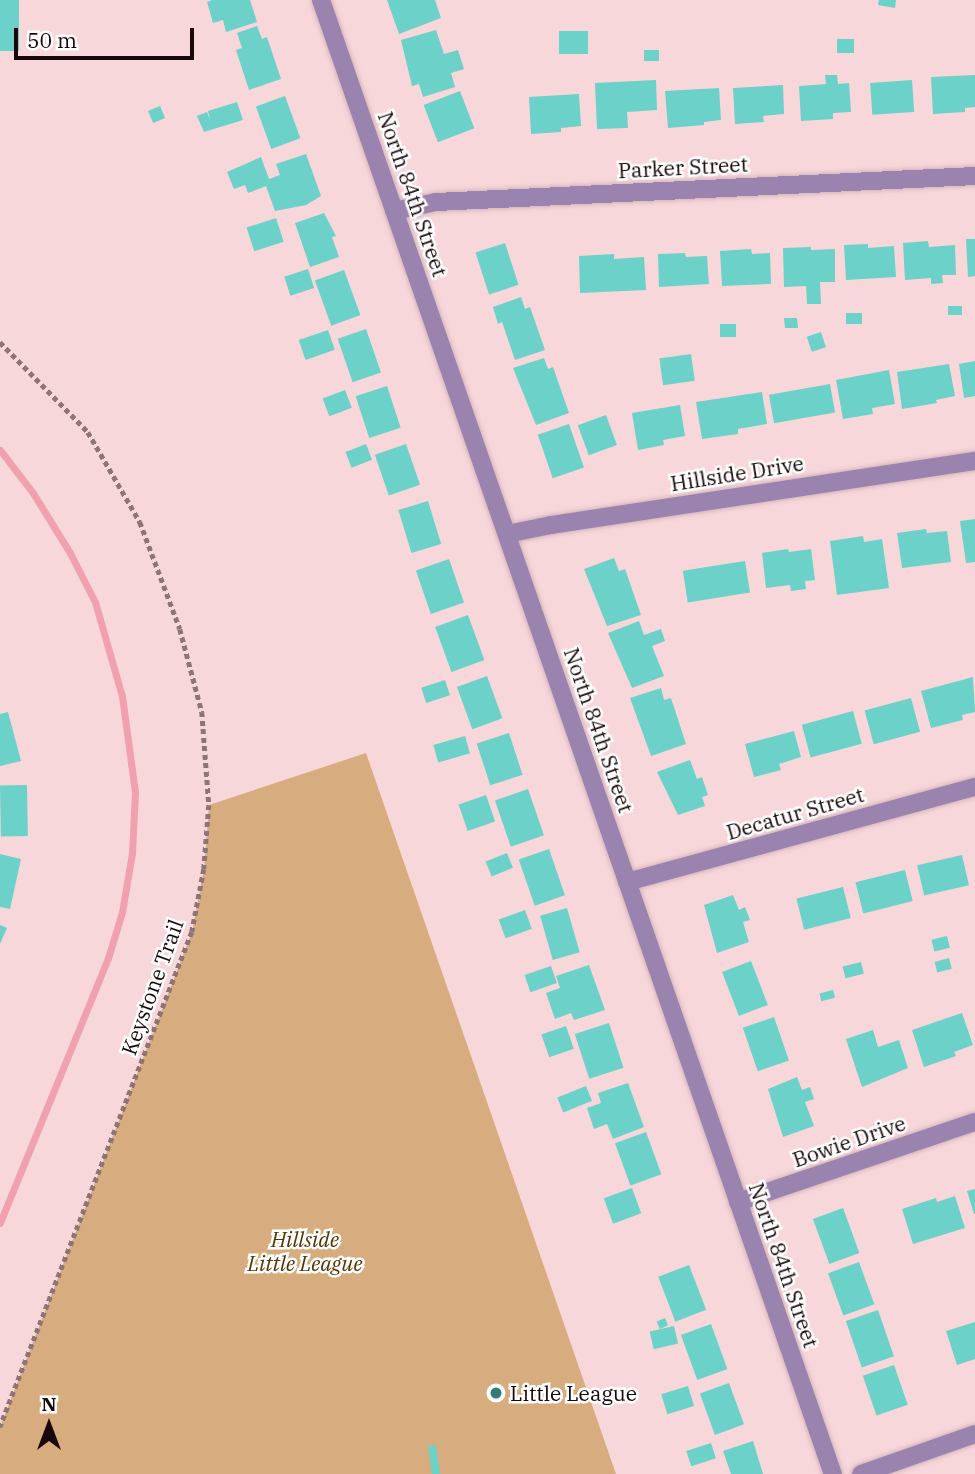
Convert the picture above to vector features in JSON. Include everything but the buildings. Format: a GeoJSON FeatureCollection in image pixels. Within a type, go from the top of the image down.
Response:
{"type":"FeatureCollection","features":[{"type":"Feature","properties":{"kind":"street","name":"North 84th Street"},"geometry":{"type":"LineString","coordinates":[[321,0],[833,1474]]}},
{"type":"Feature","properties":{"kind":"street","name":"Parker Street"},"geometry":{"type":"LineString","coordinates":[[394,211],[436,202],[975,176]]}},
{"type":"Feature","properties":{"kind":"street","name":"Hillside Drive"},"geometry":{"type":"LineString","coordinates":[[507,534],[551,525],[975,461]]}},
{"type":"Feature","properties":{"kind":"street","name":"Decatur Street"},"geometry":{"type":"LineString","coordinates":[[627,882],[975,787]]}},
{"type":"Feature","properties":{"kind":"street","name":"Bowie Drive"},"geometry":{"type":"LineString","coordinates":[[738,1202],[975,1122]]}},
{"type":"Feature","properties":{"kind":"street"},"geometry":{"type":"LineString","coordinates":[[861,1474],[975,1434]]}},
{"type":"Feature","properties":{"kind":"path","name":"Keystone Trail"},"geometry":{"type":"LineString","coordinates":[[0,342],[88,432],[140,522],[180,629],[202,712],[208,805],[204,869],[192,932],[0,1427]]}},
{"type":"Feature","properties":{"kind":"green space","name":"Hillside Little League"},"geometry":{"type":"Polygon","coordinates":[[[366,753],[616,1474],[0,1474],[0,1427],[192,932],[204,869],[209,805],[366,753]]]}},
{"type":"Feature","properties":{"kind":"waterway"},"geometry":{"type":"LineString","coordinates":[[0,450],[33,493],[70,553],[95,602],[122,696],[135,792],[132,853],[122,912],[108,958],[0,1223]]}},
{"type":"Feature","properties":{"kind":"place","name":"Little League"},"geometry":{"type":"Point","coordinates":[496,1393]}}]}
